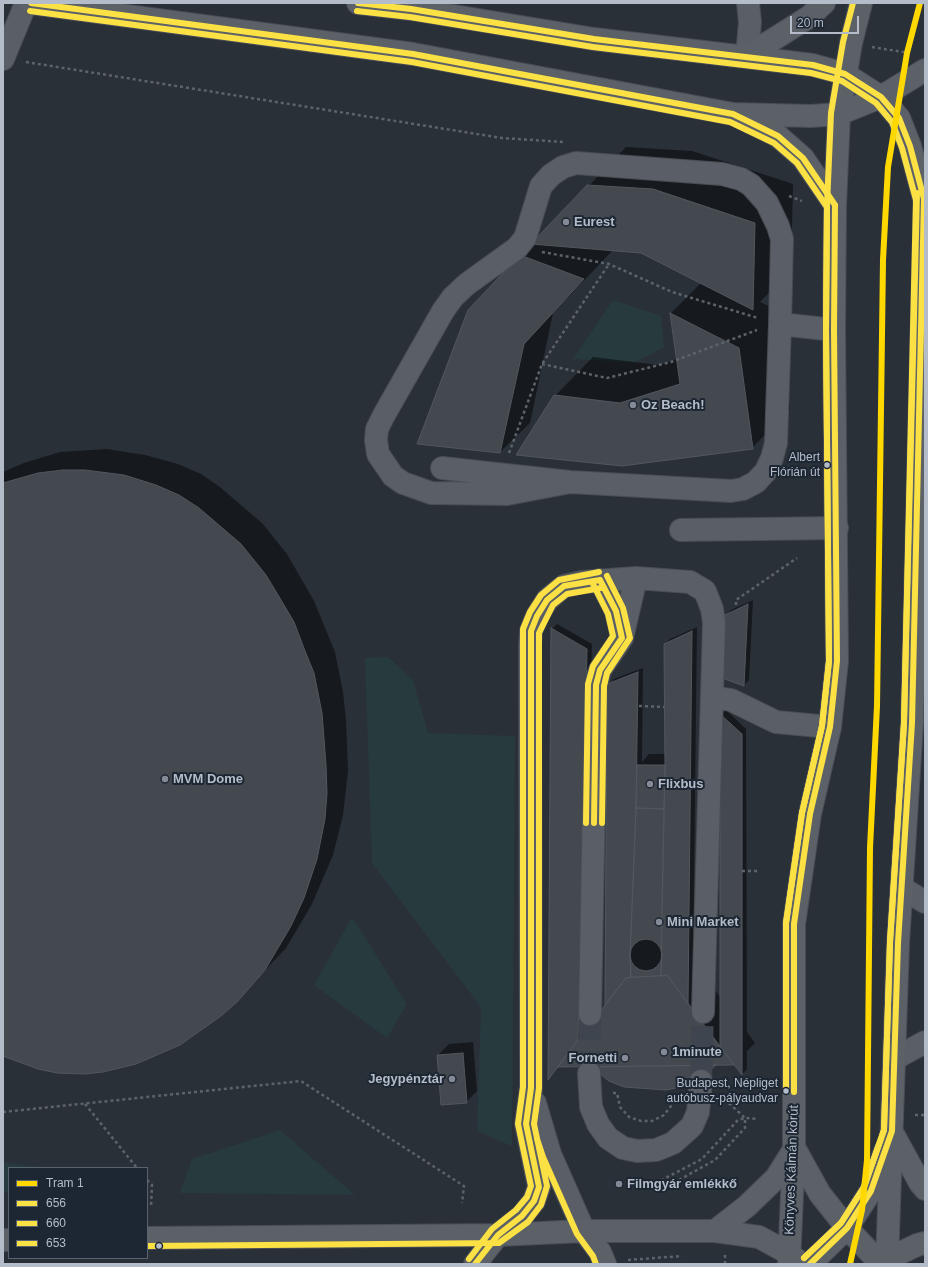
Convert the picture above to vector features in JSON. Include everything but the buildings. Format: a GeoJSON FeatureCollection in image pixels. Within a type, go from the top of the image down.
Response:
{"type":"FeatureCollection","features":[{"type":"Feature","properties":{"kind":"main road"},"geometry":{"type":"LineString","coordinates":[[31,3],[413,54],[733,114],[811,116],[839,114],[881,97],[925,70]]}},
{"type":"Feature","properties":{"kind":"main road"},"geometry":{"type":"LineString","coordinates":[[358,3],[411,9],[594,39],[748,56],[812,65],[845,74],[881,97],[899,118],[910,146],[925,196],[912,723],[902,888],[892,1131],[882,1263]]}},
{"type":"Feature","properties":{"kind":"main road"},"geometry":{"type":"LineString","coordinates":[[748,56],[809,17],[824,3]]}},
{"type":"Feature","properties":{"kind":"main road","name":"Könyves Kálmán körút"},"geometry":{"type":"LineString","coordinates":[[794,1261],[794,924],[810,814],[830,727],[837,661],[837,528],[834,330],[835,205],[839,114],[845,74],[861,3]]}},
{"type":"Feature","properties":{"kind":"main road"},"geometry":{"type":"LineString","coordinates":[[733,114],[778,136],[803,158],[835,205]]}},
{"type":"Feature","properties":{"kind":"main road"},"geometry":{"type":"LineString","coordinates":[[892,1131],[925,1190]]}},
{"type":"Feature","properties":{"kind":"main road"},"geometry":{"type":"LineString","coordinates":[[810,1264],[847,1228],[871,1191],[892,1131]]}},
{"type":"Feature","properties":{"kind":"main road"},"geometry":{"type":"LineString","coordinates":[[715,1231],[747,1206],[776,1178],[794,1148],[820,1194],[847,1228],[882,1263]]}},
{"type":"Feature","properties":{"kind":"main road"},"geometry":{"type":"LineString","coordinates":[[584,1231],[600,1252],[614,1262]]}},
{"type":"Feature","properties":{"kind":"main road"},"geometry":{"type":"LineString","coordinates":[[148,1238],[498,1235],[584,1231],[715,1231],[759,1237],[794,1261]]}},
{"type":"Feature","properties":{"kind":"main road"},"geometry":{"type":"LineString","coordinates":[[475,1264],[498,1235]]}},
{"type":"Feature","properties":{"kind":"main road"},"geometry":{"type":"LineString","coordinates":[[882,1263],[917,1245],[925,1243]]}},
{"type":"Feature","properties":{"kind":"street"},"geometry":{"type":"LineString","coordinates":[[3,59],[26,3]]}},
{"type":"Feature","properties":{"kind":"street"},"geometry":{"type":"LineString","coordinates":[[748,3],[750,22],[748,56]]}},
{"type":"Feature","properties":{"kind":"street"},"geometry":{"type":"LineString","coordinates":[[442,468],[570,482],[732,491],[743,489],[756,482],[769,464],[776,443],[777,324],[782,240],[778,226],[767,203],[751,185],[732,176],[576,163],[563,167],[550,174],[541,186],[526,238],[517,248],[467,284],[453,297],[443,311],[384,415],[378,429],[376,440],[378,454],[393,476],[403,483],[431,492],[507,494],[570,482]]}},
{"type":"Feature","properties":{"kind":"street"},"geometry":{"type":"LineString","coordinates":[[777,324],[834,330]]}},
{"type":"Feature","properties":{"kind":"street"},"geometry":{"type":"LineString","coordinates":[[681,530],[837,528]]}},
{"type":"Feature","properties":{"kind":"street"},"geometry":{"type":"LineString","coordinates":[[590,1014],[596,685],[600,670],[622,638],[636,578]]}},
{"type":"Feature","properties":{"kind":"street"},"geometry":{"type":"LineString","coordinates":[[498,1235],[522,1216],[534,1200],[539,1188],[526,1124],[531,1088],[531,631],[537,616],[547,600],[564,586],[600,580],[636,578],[690,582],[705,591],[712,609],[714,624],[703,1012]]}},
{"type":"Feature","properties":{"kind":"street"},"geometry":{"type":"LineString","coordinates":[[600,580],[616,611],[622,638]]}},
{"type":"Feature","properties":{"kind":"street"},"geometry":{"type":"LineString","coordinates":[[712,697],[731,700],[776,722],[830,727]]}},
{"type":"Feature","properties":{"kind":"street"},"geometry":{"type":"LineString","coordinates":[[902,888],[925,902]]}},
{"type":"Feature","properties":{"kind":"street"},"geometry":{"type":"LineString","coordinates":[[894,1059],[925,1042]]}},
{"type":"Feature","properties":{"kind":"street"},"geometry":{"type":"LineString","coordinates":[[589,1073],[591,1107],[598,1124],[608,1138],[623,1148],[637,1151],[656,1150],[673,1143],[692,1126],[698,1112],[701,1081]]}},
{"type":"Feature","properties":{"kind":"street"},"geometry":{"type":"LineString","coordinates":[[531,1088],[550,1154],[584,1231]]}},
{"type":"Feature","properties":{"kind":"path"},"geometry":{"type":"LineString","coordinates":[[3,59],[502,138],[568,142]]}},
{"type":"Feature","properties":{"kind":"path"},"geometry":{"type":"LineString","coordinates":[[786,194],[802,201]]}},
{"type":"Feature","properties":{"kind":"path"},"geometry":{"type":"LineString","coordinates":[[517,248],[609,264],[672,292],[777,324]]}},
{"type":"Feature","properties":{"kind":"path"},"geometry":{"type":"LineString","coordinates":[[509,475],[508,454],[542,364],[609,264]]}},
{"type":"Feature","properties":{"kind":"path"},"geometry":{"type":"LineString","coordinates":[[542,364],[608,378],[671,362],[777,324]]}},
{"type":"Feature","properties":{"kind":"path"},"geometry":{"type":"LineString","coordinates":[[736,608],[736,600],[796,558]]}},
{"type":"Feature","properties":{"kind":"path"},"geometry":{"type":"LineString","coordinates":[[639,706],[664,707]]}},
{"type":"Feature","properties":{"kind":"path"},"geometry":{"type":"LineString","coordinates":[[742,871],[757,871]]}},
{"type":"Feature","properties":{"kind":"path"},"geometry":{"type":"LineString","coordinates":[[3,1112],[301,1081],[464,1186],[462,1203]]}},
{"type":"Feature","properties":{"kind":"path"},"geometry":{"type":"LineString","coordinates":[[617,1093],[620,1107],[630,1118],[641,1121],[652,1121],[664,1116],[671,1106],[675,1094]]}},
{"type":"Feature","properties":{"kind":"path"},"geometry":{"type":"LineString","coordinates":[[85,1103],[136,1167]]}},
{"type":"Feature","properties":{"kind":"path"},"geometry":{"type":"LineString","coordinates":[[679,1180],[716,1160],[745,1128],[745,1118],[734,1108]]}},
{"type":"Feature","properties":{"kind":"path"},"geometry":{"type":"LineString","coordinates":[[655,1190],[658,1182],[702,1159],[738,1120],[745,1118],[757,1118]]}},
{"type":"Feature","properties":{"kind":"path"},"geometry":{"type":"LineString","coordinates":[[148,1181],[152,1185],[151,1207]]}},
{"type":"Feature","properties":{"kind":"path"},"geometry":{"type":"LineString","coordinates":[[718,1253],[725,1253],[725,1264]]}},
{"type":"Feature","properties":{"kind":"path"},"geometry":{"type":"LineString","coordinates":[[614,1262],[686,1256]]}},
{"type":"Feature","properties":{"kind":"green space"},"geometry":{"type":"Polygon","coordinates":[[[613,300],[661,316],[664,347],[634,363],[573,359],[613,300]]]}},
{"type":"Feature","properties":{"kind":"green space"},"geometry":{"type":"Polygon","coordinates":[[[388,657],[413,680],[428,733],[515,736],[512,1146],[477,1131],[481,1007],[372,863],[365,658],[388,657]]]}},
{"type":"Feature","properties":{"kind":"green space"},"geometry":{"type":"Polygon","coordinates":[[[352,917],[407,1004],[387,1038],[314,985],[352,917]]]}},
{"type":"Feature","properties":{"kind":"green space"},"geometry":{"type":"Polygon","coordinates":[[[280,1130],[355,1195],[180,1193],[192,1159],[280,1130]]]}},
{"type":"Feature","properties":{"kind":"green space"},"geometry":{"type":"Polygon","coordinates":[[[3,1162],[40,1167],[8,1167],[8,1192],[3,1192],[3,1162]]]}},
{"type":"Feature","properties":{"kind":"tunnel"},"geometry":{"type":"LineString","coordinates":[[701,1081],[703,1012]]}},
{"type":"Feature","properties":{"kind":"tunnel"},"geometry":{"type":"LineString","coordinates":[[589,1073],[590,1014]]}},
{"type":"Feature","properties":{"kind":"tram line","name":"1"},"geometry":{"type":"LineString","coordinates":[[850,1264],[862,1210],[867,1160],[870,848],[877,706],[883,260],[888,167],[907,53],[920,3]]}},
{"type":"Feature","properties":{"kind":"transit line","name":"656"},"geometry":{"type":"LineString","coordinates":[[31,3],[413,54],[733,114],[778,136],[803,158],[835,205]]}},
{"type":"Feature","properties":{"kind":"transit line","name":"656"},"geometry":{"type":"LineString","coordinates":[[358,3],[411,9],[594,39],[813,65],[845,74],[881,97],[899,118],[910,146],[924,199],[912,723],[898,943],[892,1131],[871,1191],[847,1228],[810,1264]]}},
{"type":"Feature","properties":{"kind":"transit line","name":"653"},"geometry":{"type":"LineString","coordinates":[[786,1092],[786,923],[802,813],[822,726],[829,661],[826,330],[827,205],[831,113],[843,42],[853,3]]}},
{"type":"Feature","properties":{"kind":"transit line","name":"660"},"geometry":{"type":"LineString","coordinates":[[30,11],[412,62],[730,122],[774,143],[797,163],[827,207],[826,330],[829,661],[822,726],[802,813],[786,923],[786,1092]]}},
{"type":"Feature","properties":{"kind":"transit line","name":"660"},"geometry":{"type":"LineString","coordinates":[[357,11],[410,17],[593,47],[811,73],[842,81],[876,103],[892,122],[902,148],[916,200],[904,723],[890,942],[884,1130],[864,1187],[841,1223],[804,1258]]}},
{"type":"Feature","properties":{"kind":"transit line","name":"653"},"geometry":{"type":"LineString","coordinates":[[804,1258],[841,1223],[864,1187],[884,1130],[890,942],[904,723],[917,193]]}},
{"type":"Feature","properties":{"kind":"transit line","name":"656"},"geometry":{"type":"LineString","coordinates":[[794,1092],[794,924],[810,814],[830,727],[837,661],[834,330],[835,205]]}},
{"type":"Feature","properties":{"kind":"transit line","name":"653"},"geometry":{"type":"LineString","coordinates":[[469,1259],[492,1229],[516,1210],[527,1197],[531,1186],[518,1124],[523,1087],[523,629],[530,612],[541,595],[559,580],[599,572]]}},
{"type":"Feature","properties":{"kind":"transit line","name":"660"},"geometry":{"type":"LineString","coordinates":[[602,823],[604,686],[607,673],[630,638],[623,608],[607,576]]}},
{"type":"Feature","properties":{"kind":"transit line","name":"656"},"geometry":{"type":"LineString","coordinates":[[594,823],[596,685],[600,670],[622,638],[616,611],[600,580]]}},
{"type":"Feature","properties":{"kind":"transit line","name":"656"},"geometry":{"type":"LineString","coordinates":[[475,1264],[498,1235],[522,1216],[534,1201],[539,1187],[526,1124],[531,1088],[531,631],[537,616],[547,600],[564,586],[600,580]]}},
{"type":"Feature","properties":{"kind":"transit line","name":"653"},"geometry":{"type":"LineString","coordinates":[[586,823],[588,684],[593,666],[613,636],[608,614],[593,584]]}},
{"type":"Feature","properties":{"kind":"transit line","name":"660"},"geometry":{"type":"LineString","coordinates":[[148,1246],[499,1243],[528,1222],[541,1205],[547,1186],[534,1124],[539,1088],[539,633],[553,605],[567,594],[601,588]]}},
{"type":"Feature","properties":{"kind":"transit line","name":"660"},"geometry":{"type":"LineString","coordinates":[[537,1139],[543,1157],[577,1234],[593,1256],[596,1264]]}},
{"type":"Feature","properties":{"kind":"place","name":"Eurest"},"geometry":{"type":"Point","coordinates":[566,222]}},
{"type":"Feature","properties":{"kind":"place","name":"Oz Beach!"},"geometry":{"type":"Point","coordinates":[633,405]}},
{"type":"Feature","properties":{"kind":"place","name":"Albert Flórián út"},"geometry":{"type":"Point","coordinates":[827,465]}},
{"type":"Feature","properties":{"kind":"place","name":"MVM Dome"},"geometry":{"type":"Point","coordinates":[165,779]}},
{"type":"Feature","properties":{"kind":"place","name":"Flixbus"},"geometry":{"type":"Point","coordinates":[650,784]}},
{"type":"Feature","properties":{"kind":"place","name":"Mini Market"},"geometry":{"type":"Point","coordinates":[659,922]}},
{"type":"Feature","properties":{"kind":"place","name":"1minute"},"geometry":{"type":"Point","coordinates":[664,1052]}},
{"type":"Feature","properties":{"kind":"place","name":"Fornetti"},"geometry":{"type":"Point","coordinates":[625,1058]}},
{"type":"Feature","properties":{"kind":"place","name":"Jegypénztár"},"geometry":{"type":"Point","coordinates":[452,1079]}},
{"type":"Feature","properties":{"kind":"place","name":"Budapest, Népliget autóbusz-pályaudvar"},"geometry":{"type":"Point","coordinates":[786,1091]}},
{"type":"Feature","properties":{"kind":"place","name":"Filmgyár emlékkő"},"geometry":{"type":"Point","coordinates":[619,1184]}}]}
